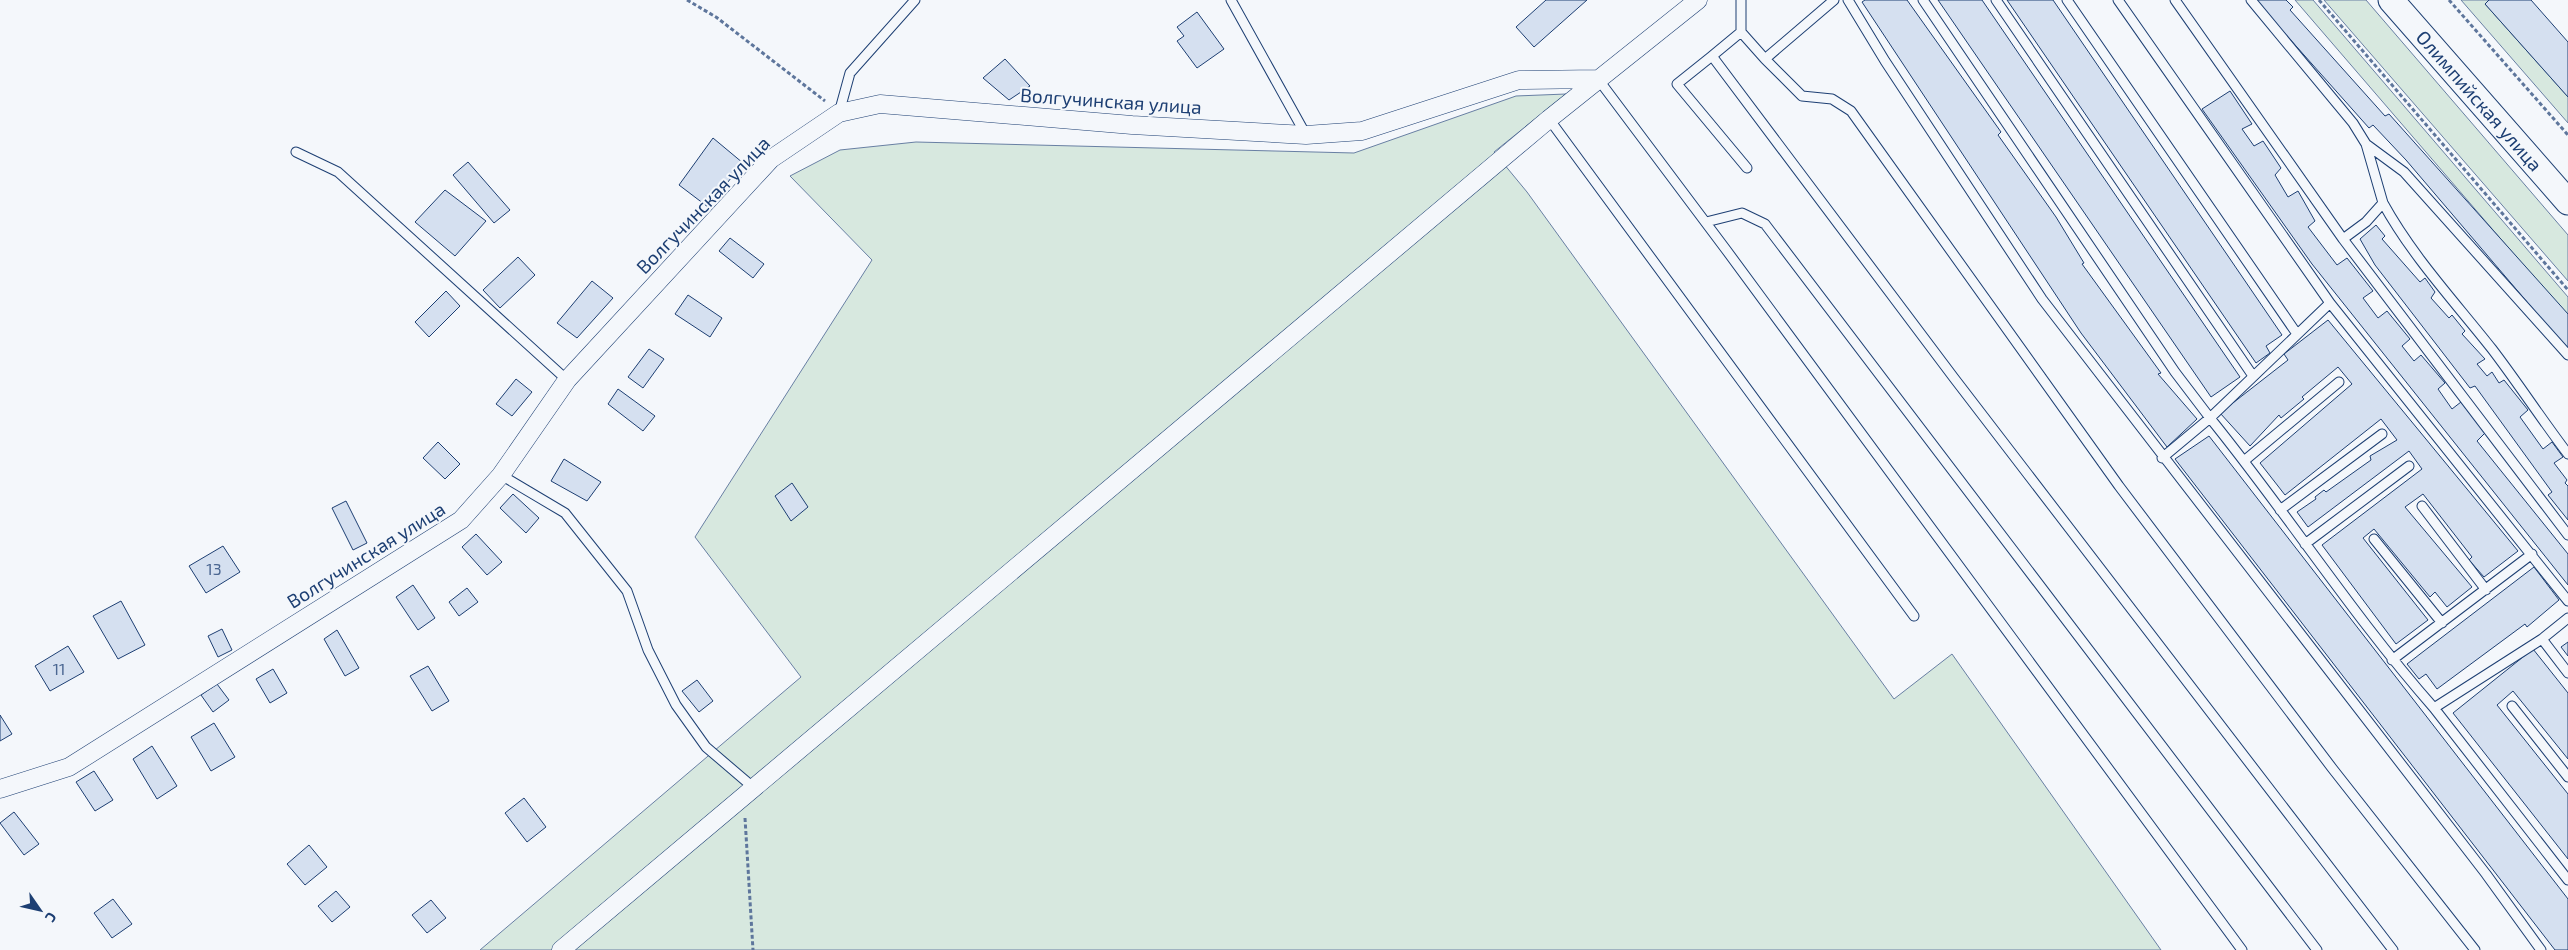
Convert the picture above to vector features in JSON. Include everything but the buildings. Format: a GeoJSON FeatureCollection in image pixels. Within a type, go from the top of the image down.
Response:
{"type":"FeatureCollection","features":[{"type":"Feature","properties":{"kind":"main road","name":"Олимпийская улица"},"geometry":{"type":"LineString","coordinates":[[2399,3],[2568,202]]}},
{"type":"Feature","properties":{"kind":"street"},"geometry":{"type":"LineString","coordinates":[[562,950],[1549,119],[1698,0]]}},
{"type":"Feature","properties":{"kind":"street","name":"Волгучинская улица"},"geometry":{"type":"LineString","coordinates":[[0,789],[69,767],[461,520],[501,475],[567,380],[771,159],[839,113],[880,104],[1132,125],[1306,135],[1362,131],[1519,80],[1598,79]]}},
{"type":"Feature","properties":{"kind":"lane"},"geometry":{"type":"LineString","coordinates":[[839,113],[850,73],[915,0]]}},
{"type":"Feature","properties":{"kind":"lane"},"geometry":{"type":"LineString","coordinates":[[1231,0],[1306,135]]}},
{"type":"Feature","properties":{"kind":"lane"},"geometry":{"type":"LineString","coordinates":[[1741,0],[1741,32],[1802,96],[1832,99],[1851,111],[2119,486],[2326,760],[2475,950]]}},
{"type":"Feature","properties":{"kind":"lane"},"geometry":{"type":"LineString","coordinates":[[1765,59],[1834,0]]}},
{"type":"Feature","properties":{"kind":"lane"},"geometry":{"type":"LineString","coordinates":[[1848,0],[1884,61],[2042,299],[2162,458],[2480,866],[2540,950]]}},
{"type":"Feature","properties":{"kind":"lane"},"geometry":{"type":"LineString","coordinates":[[1923,0],[2175,372],[2244,461],[2392,660],[2434,708],[2568,880]]}},
{"type":"Feature","properties":{"kind":"lane"},"geometry":{"type":"LineString","coordinates":[[1996,0],[2253,376]]}},
{"type":"Feature","properties":{"kind":"lane"},"geometry":{"type":"LineString","coordinates":[[2066,0],[2297,334]]}},
{"type":"Feature","properties":{"kind":"lane"},"geometry":{"type":"LineString","coordinates":[[2118,0],[2330,303],[2568,601]]}},
{"type":"Feature","properties":{"kind":"lane"},"geometry":{"type":"LineString","coordinates":[[2175,0],[2344,239],[2568,535]]}},
{"type":"Feature","properties":{"kind":"lane"},"geometry":{"type":"LineString","coordinates":[[2251,0],[2353,123],[2366,144],[2383,203],[2392,221],[2493,351],[2568,454]]}},
{"type":"Feature","properties":{"kind":"lane"},"geometry":{"type":"LineString","coordinates":[[1741,32],[1677,84],[1747,168]]}},
{"type":"Feature","properties":{"kind":"lane"},"geometry":{"type":"LineString","coordinates":[[1712,56],[1960,386],[2394,950]]}},
{"type":"Feature","properties":{"kind":"lane"},"geometry":{"type":"LineString","coordinates":[[1598,79],[1706,222],[2242,950]]}},
{"type":"Feature","properties":{"kind":"lane"},"geometry":{"type":"LineString","coordinates":[[1549,119],[1914,616]]}},
{"type":"Feature","properties":{"kind":"lane"},"geometry":{"type":"LineString","coordinates":[[2366,144],[2404,172],[2568,355]]}},
{"type":"Feature","properties":{"kind":"lane"},"geometry":{"type":"LineString","coordinates":[[296,152],[338,172],[567,380]]}},
{"type":"Feature","properties":{"kind":"lane"},"geometry":{"type":"LineString","coordinates":[[2344,239],[2366,222],[2383,203]]}},
{"type":"Feature","properties":{"kind":"lane"},"geometry":{"type":"LineString","coordinates":[[1706,222],[1742,213],[1765,224],[2316,950]]}},
{"type":"Feature","properties":{"kind":"lane"},"geometry":{"type":"LineString","coordinates":[[2162,458],[2210,418],[2330,303]]}},
{"type":"Feature","properties":{"kind":"lane"},"geometry":{"type":"LineString","coordinates":[[2244,461],[2339,382]]}},
{"type":"Feature","properties":{"kind":"lane"},"geometry":{"type":"LineString","coordinates":[[2280,510],[2382,434]]}},
{"type":"Feature","properties":{"kind":"lane"},"geometry":{"type":"LineString","coordinates":[[2305,544],[2409,466]]}},
{"type":"Feature","properties":{"kind":"lane"},"geometry":{"type":"LineString","coordinates":[[501,475],[565,513],[627,591],[648,650],[676,705],[706,747],[749,793]]}},
{"type":"Feature","properties":{"kind":"lane"},"geometry":{"type":"LineString","coordinates":[[2422,506],[2486,590]]}},
{"type":"Feature","properties":{"kind":"lane"},"geometry":{"type":"LineString","coordinates":[[2374,539],[2442,623]]}},
{"type":"Feature","properties":{"kind":"lane"},"geometry":{"type":"LineString","coordinates":[[2392,660],[2532,554]]}},
{"type":"Feature","properties":{"kind":"lane"},"geometry":{"type":"LineString","coordinates":[[2434,708],[2542,639],[2568,618]]}},
{"type":"Feature","properties":{"kind":"lane"},"geometry":{"type":"LineString","coordinates":[[2542,639],[2568,673]]}},
{"type":"Feature","properties":{"kind":"lane"},"geometry":{"type":"LineString","coordinates":[[2512,706],[2568,776]]}},
{"type":"Feature","properties":{"kind":"path"},"geometry":{"type":"LineString","coordinates":[[687,0],[716,17],[839,113]]}},
{"type":"Feature","properties":{"kind":"path"},"geometry":{"type":"LineString","coordinates":[[2319,0],[2568,290]]}},
{"type":"Feature","properties":{"kind":"path"},"geometry":{"type":"LineString","coordinates":[[2449,0],[2568,136]]}},
{"type":"Feature","properties":{"kind":"path"},"geometry":{"type":"LineString","coordinates":[[749,793],[753,950]]}},
{"type":"Feature","properties":{"kind":"shaded area"},"geometry":{"type":"Polygon","coordinates":[[[2295,0],[2313,0],[2568,297],[2568,317],[2295,0]]]}},
{"type":"Feature","properties":{"kind":"shaded area"},"geometry":{"type":"Polygon","coordinates":[[[2324,0],[2366,0],[2568,235],[2568,281],[2324,0]]]}},
{"type":"Feature","properties":{"kind":"shaded area"},"geometry":{"type":"Polygon","coordinates":[[[2461,0],[2489,0],[2485,4],[2568,97],[2568,123],[2461,0]]]}},
{"type":"Feature","properties":{"kind":"shaded area"},"geometry":{"type":"Polygon","coordinates":[[[1566,94],[1494,152],[1527,192],[1894,699],[1952,654],[2161,950],[480,950],[801,677],[695,537],[872,260],[790,176],[840,150],[916,142],[1354,153],[1516,96],[1566,94]]]}}]}
